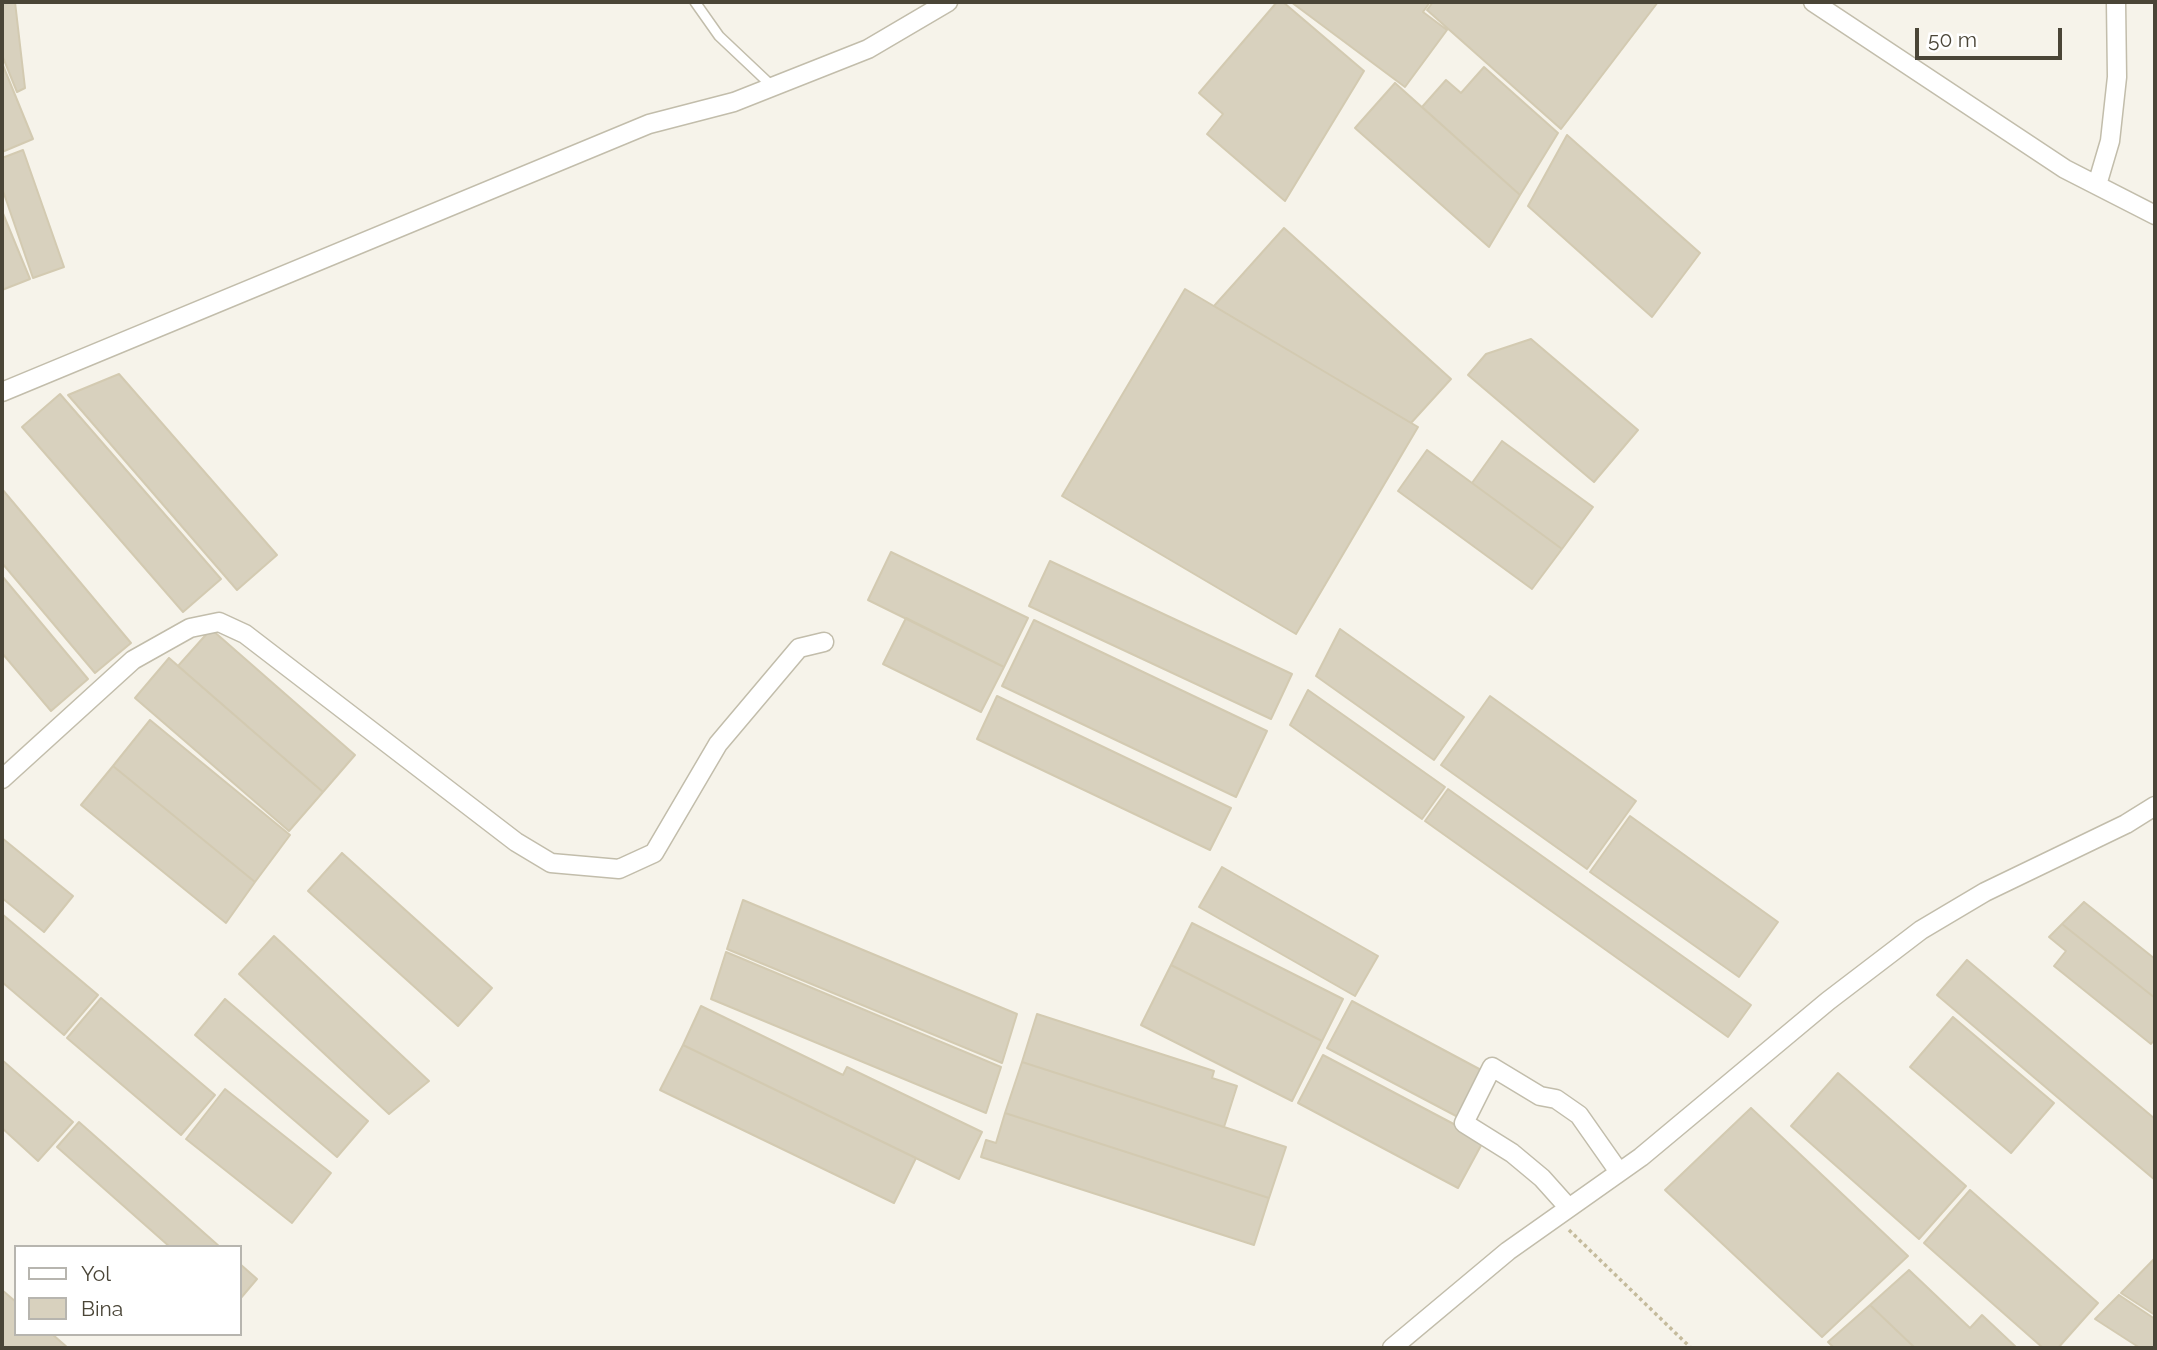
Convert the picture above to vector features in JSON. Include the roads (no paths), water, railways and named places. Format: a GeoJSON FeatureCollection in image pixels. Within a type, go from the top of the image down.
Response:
{"type":"FeatureCollection","features":[{"type":"Feature","properties":{"kind":"street"},"geometry":{"type":"LineString","coordinates":[[2,392],[649,124],[734,102],[868,49],[948,2]]}},
{"type":"Feature","properties":{"kind":"street"},"geometry":{"type":"LineString","coordinates":[[1813,2],[2064,169],[2155,215]]}},
{"type":"Feature","properties":{"kind":"street"},"geometry":{"type":"LineString","coordinates":[[2097,185],[2110,141],[2117,78],[2116,2]]}},
{"type":"Feature","properties":{"kind":"street"},"geometry":{"type":"LineString","coordinates":[[2,779],[133,660],[190,628],[219,622],[245,634],[516,842],[551,863],[619,869],[654,853],[718,744],[799,648],[824,642]]}},
{"type":"Feature","properties":{"kind":"street"},"geometry":{"type":"LineString","coordinates":[[1392,1348],[1508,1251],[1651,1149],[1828,1001],[1921,930],[1985,892],[2126,824],[2155,806]]}},
{"type":"Feature","properties":{"kind":"street"},"geometry":{"type":"LineString","coordinates":[[1562,1212],[1542,1178],[1512,1153],[1464,1123],[1492,1067],[1579,1115],[1619,1171]]}},
{"type":"Feature","properties":{"kind":"lane"},"geometry":{"type":"LineString","coordinates":[[695,2],[719,36],[773,87]]}}]}
